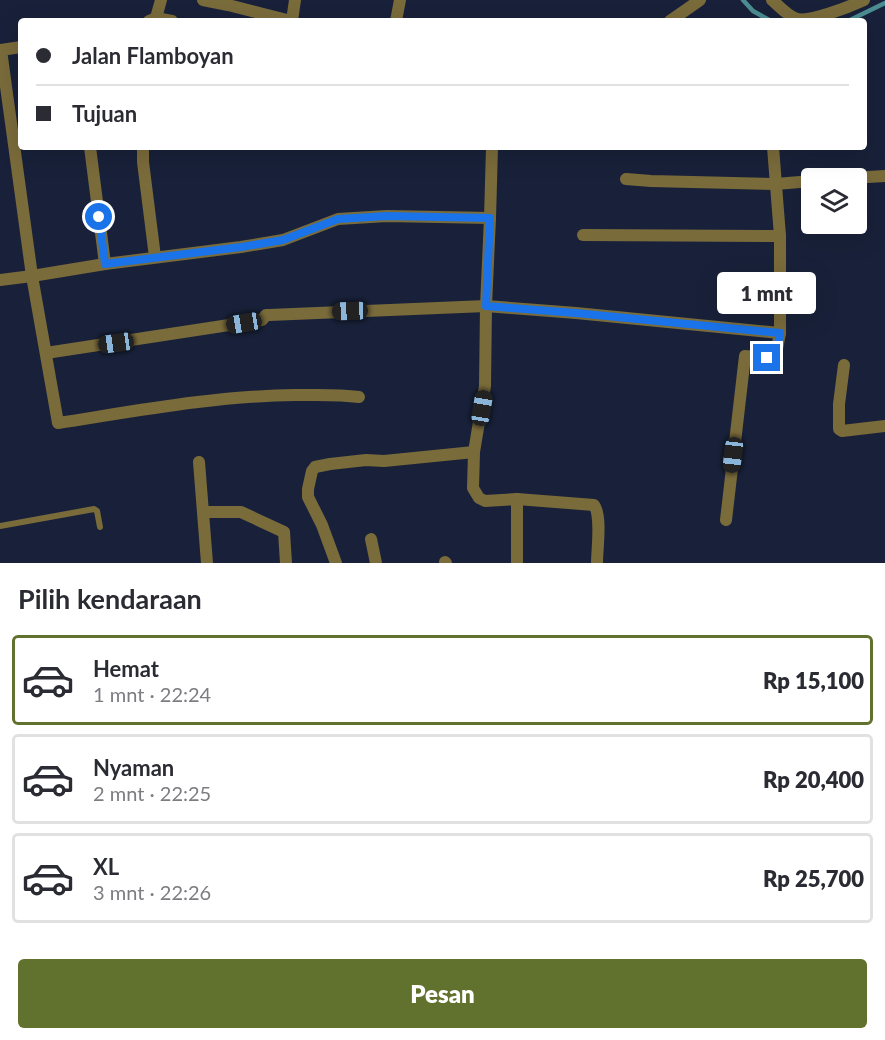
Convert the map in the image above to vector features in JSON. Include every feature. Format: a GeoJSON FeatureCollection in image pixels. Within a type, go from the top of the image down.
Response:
{"type":"FeatureCollection","features":[{"type":"Feature","properties":{"kind":"street"},"geometry":{"type":"LineString","coordinates":[[153,18],[161,0]]}},
{"type":"Feature","properties":{"kind":"street"},"geometry":{"type":"LineString","coordinates":[[202,0],[280,18]]}},
{"type":"Feature","properties":{"kind":"street"},"geometry":{"type":"LineString","coordinates":[[292,18],[295,0]]}},
{"type":"Feature","properties":{"kind":"street"},"geometry":{"type":"LineString","coordinates":[[397,18],[400,0]]}},
{"type":"Feature","properties":{"kind":"street"},"geometry":{"type":"LineString","coordinates":[[674,18],[700,0]]}},
{"type":"Feature","properties":{"kind":"street"},"geometry":{"type":"LineString","coordinates":[[772,0],[792,18]]}},
{"type":"Feature","properties":{"kind":"street"},"geometry":{"type":"LineString","coordinates":[[812,18],[864,0]]}},
{"type":"Feature","properties":{"kind":"street"},"geometry":{"type":"LineString","coordinates":[[18,47],[1,50],[32,276],[58,423],[202,400],[259,395],[359,397]]}},
{"type":"Feature","properties":{"kind":"street"},"geometry":{"type":"LineString","coordinates":[[90,150],[105,264]]}},
{"type":"Feature","properties":{"kind":"street"},"geometry":{"type":"LineString","coordinates":[[143,150],[155,257]]}},
{"type":"Feature","properties":{"kind":"street"},"geometry":{"type":"LineString","coordinates":[[492,150],[485,386],[474,452],[473,488],[479,498],[485,501],[517,499],[594,505],[597,511],[597,563]]}},
{"type":"Feature","properties":{"kind":"street"},"geometry":{"type":"LineString","coordinates":[[726,520],[744,356],[775,359],[780,333],[780,236],[773,150]]}},
{"type":"Feature","properties":{"kind":"street"},"geometry":{"type":"LineString","coordinates":[[867,177],[885,176]]}},
{"type":"Feature","properties":{"kind":"street"},"geometry":{"type":"LineString","coordinates":[[626,179],[776,184],[801,182]]}},
{"type":"Feature","properties":{"kind":"street"},"geometry":{"type":"LineString","coordinates":[[0,280],[283,240],[338,219],[387,216],[490,218]]}},
{"type":"Feature","properties":{"kind":"street"},"geometry":{"type":"LineString","coordinates":[[583,235],[780,236]]}},
{"type":"Feature","properties":{"kind":"street"},"geometry":{"type":"LineString","coordinates":[[46,353],[261,320],[266,315],[486,306],[780,333]]}},
{"type":"Feature","properties":{"kind":"street"},"geometry":{"type":"LineString","coordinates":[[844,365],[839,404],[839,429],[842,431],[885,426]]}},
{"type":"Feature","properties":{"kind":"street"},"geometry":{"type":"LineString","coordinates":[[336,563],[322,525],[308,497],[312,471],[315,467],[366,460],[384,461],[474,452]]}},
{"type":"Feature","properties":{"kind":"street"},"geometry":{"type":"LineString","coordinates":[[199,462],[207,563]]}},
{"type":"Feature","properties":{"kind":"street"},"geometry":{"type":"LineString","coordinates":[[517,499],[517,563]]}},
{"type":"Feature","properties":{"kind":"street"},"geometry":{"type":"LineString","coordinates":[[204,512],[240,512],[284,532],[286,563]]}},
{"type":"Feature","properties":{"kind":"street"},"geometry":{"type":"LineString","coordinates":[[371,539],[376,563]]}},
{"type":"Feature","properties":{"kind":"lane"},"geometry":{"type":"LineString","coordinates":[[0,526],[94,509],[97,511],[100,527]]}},
{"type":"Feature","properties":{"kind":"waterway"},"geometry":{"type":"LineString","coordinates":[[743,0],[753,11],[766,18]]}},
{"type":"Feature","properties":{"kind":"waterway"},"geometry":{"type":"LineString","coordinates":[[854,18],[885,3]]}},
{"type":"Feature","properties":{"kind":"route"},"geometry":{"type":"LineString","coordinates":[[99,217],[105,264],[283,240],[338,219],[387,216],[490,218],[486,306],[780,333],[775,359],[767,358]]}}]}
